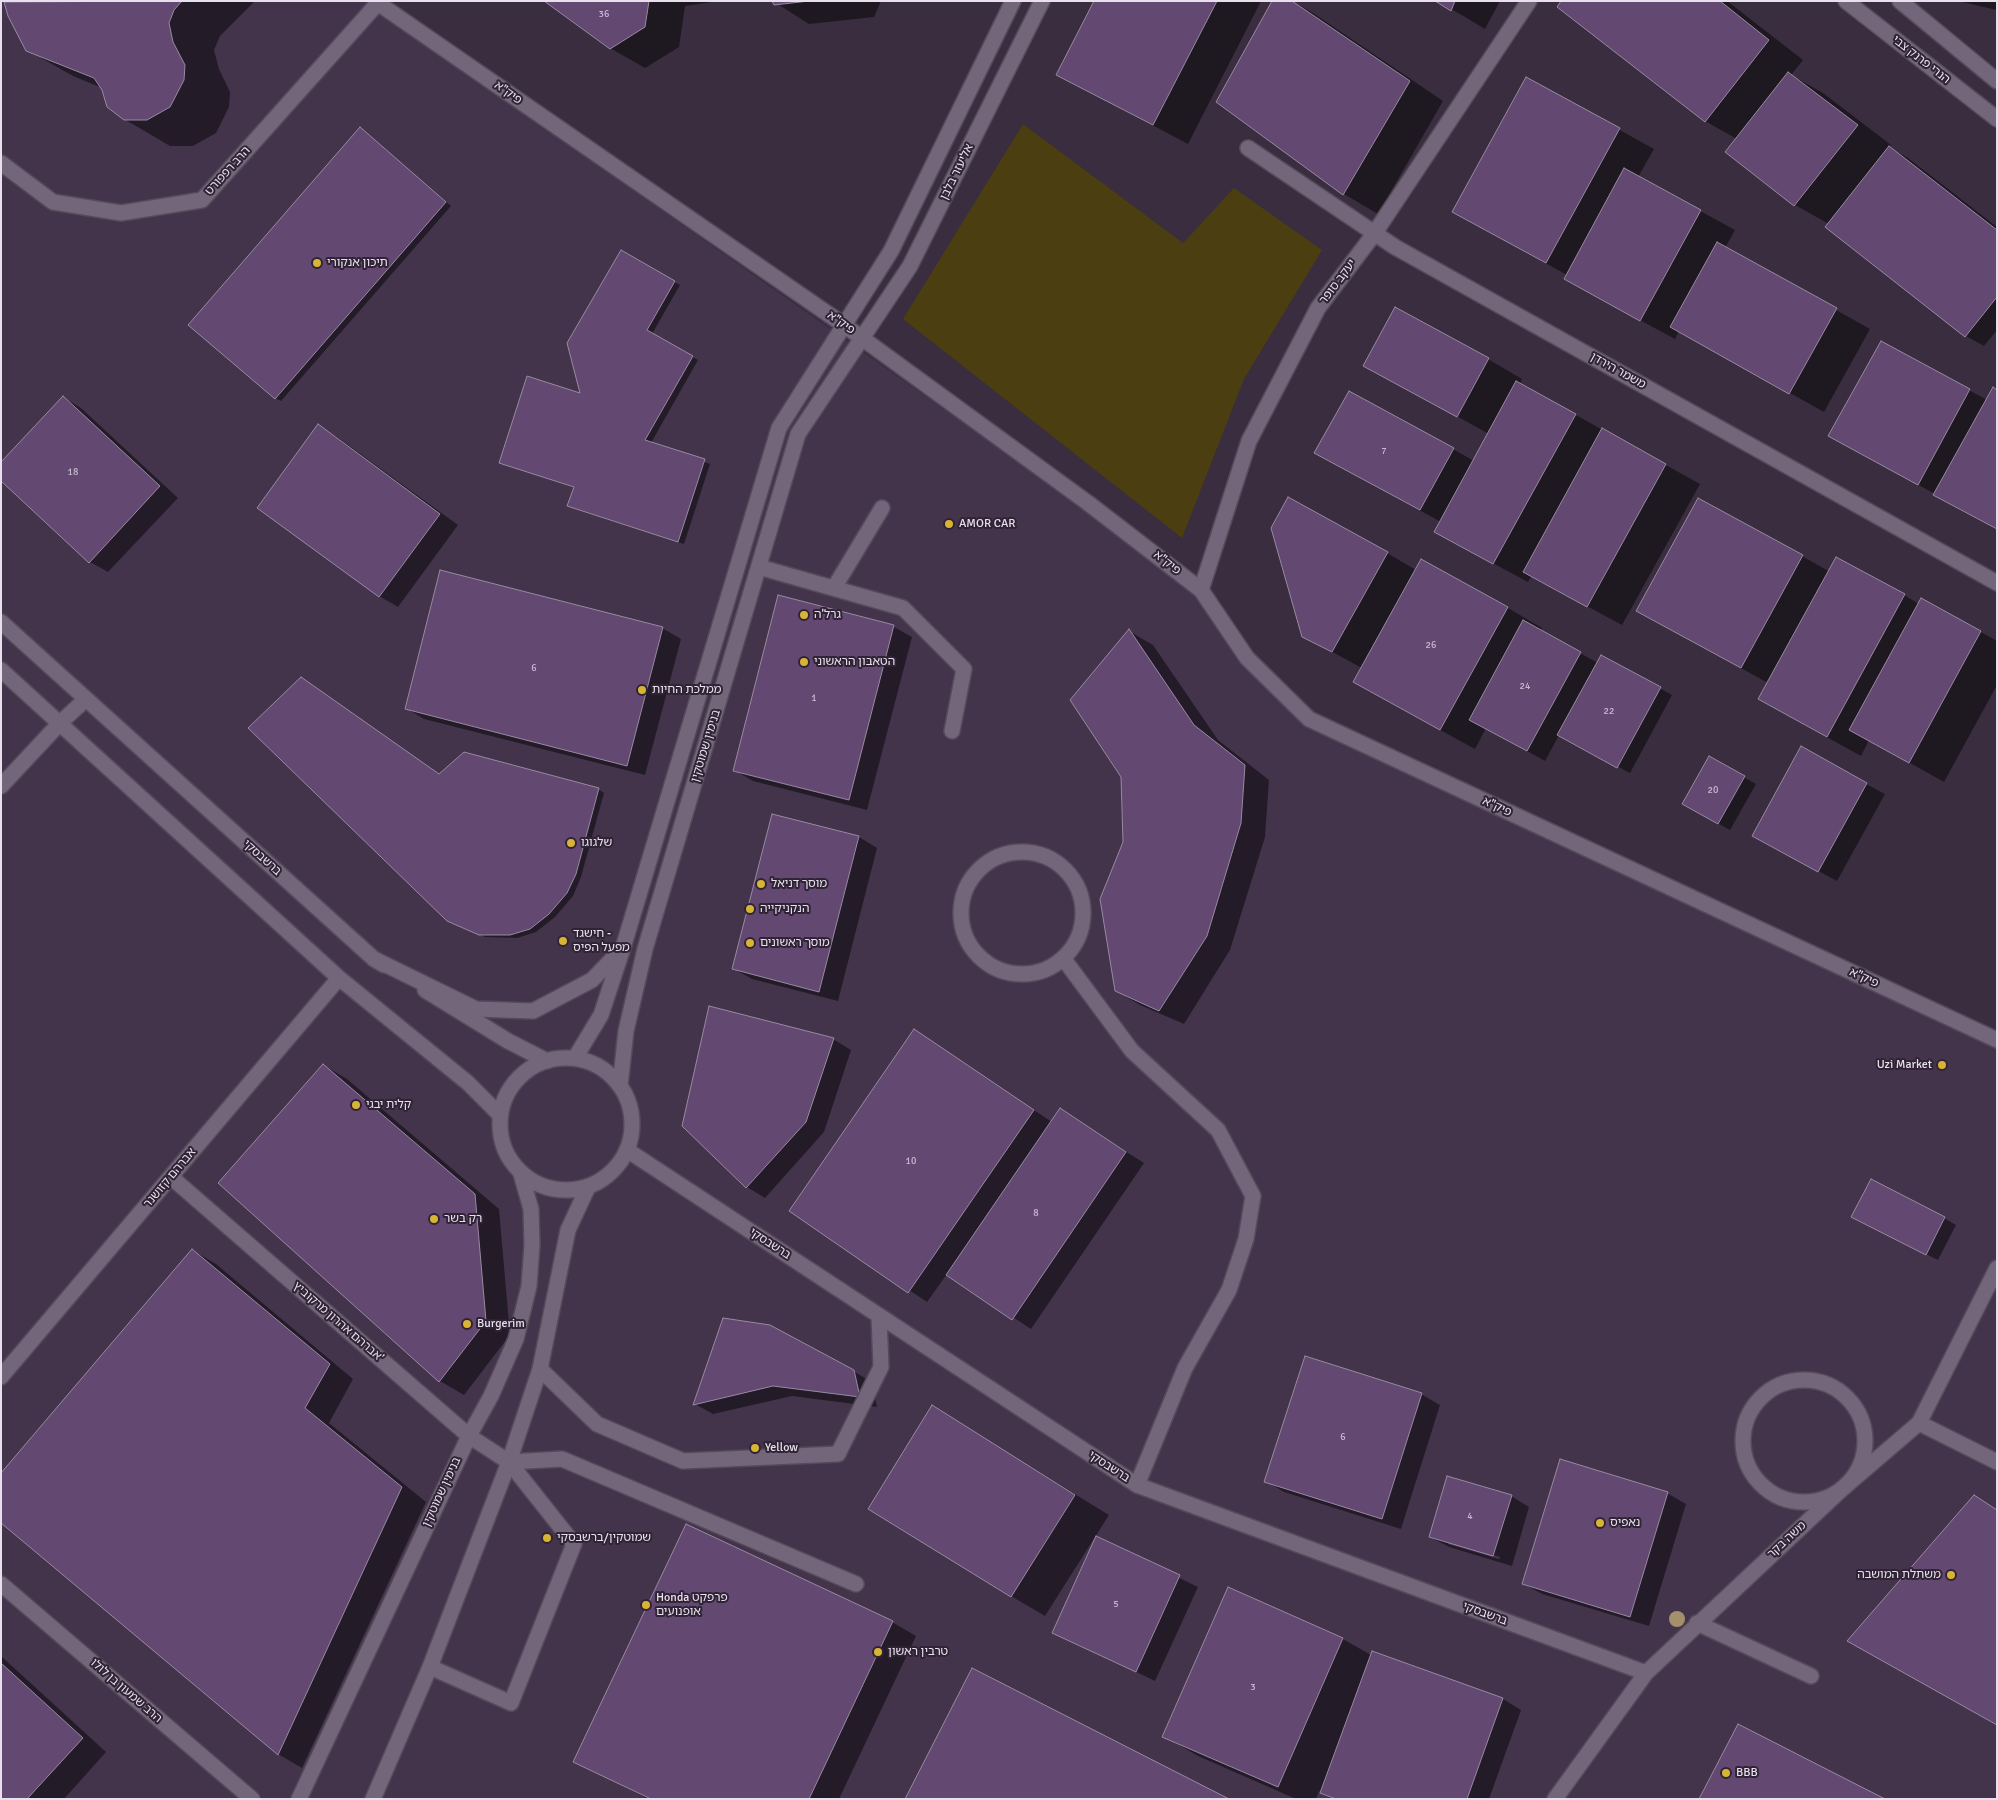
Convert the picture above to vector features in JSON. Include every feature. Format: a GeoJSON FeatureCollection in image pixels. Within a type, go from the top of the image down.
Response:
{"type":"FeatureCollection","features":[{"type":"Feature","properties":{"kind":"street","name":"אליעזר בלבן"},"geometry":{"type":"LineString","coordinates":[[844,325],[891,251],[1013,1]]}},
{"type":"Feature","properties":{"kind":"street","name":"אליעזר בלבן"},"geometry":{"type":"LineString","coordinates":[[862,338],[910,266],[1042,1]]}},
{"type":"Feature","properties":{"kind":"street","name":"יעקב סופר"},"geometry":{"type":"LineString","coordinates":[[1202,590],[1249,441],[1318,308],[1374,234],[1529,1]]}},
{"type":"Feature","properties":{"kind":"street","name":"הנרי פרנק צבי"},"geometry":{"type":"LineString","coordinates":[[1846,1],[1997,119]]}},
{"type":"Feature","properties":{"kind":"street"},"geometry":{"type":"LineString","coordinates":[[1900,1],[1997,81]]}},
{"type":"Feature","properties":{"kind":"street","name":"פיק\"א"},"geometry":{"type":"LineString","coordinates":[[376,2],[844,325],[1088,503],[1202,590],[1246,658],[1309,719],[1997,1040]]}},
{"type":"Feature","properties":{"kind":"street","name":"הרב רפפורט"},"geometry":{"type":"LineString","coordinates":[[1,163],[53,202],[121,213],[202,200],[376,2]]}},
{"type":"Feature","properties":{"kind":"street","name":"משמר הירדן"},"geometry":{"type":"LineString","coordinates":[[1248,148],[1374,234],[1997,583]]}},
{"type":"Feature","properties":{"kind":"street","name":"בנימין שמוטקין"},"geometry":{"type":"LineString","coordinates":[[575,1058],[601,1015],[623,948],[779,428],[844,325]]}},
{"type":"Feature","properties":{"kind":"street","name":"בנימין שמוטקין"},"geometry":{"type":"LineString","coordinates":[[620,1086],[626,1031],[645,949],[798,434],[862,338]]}},
{"type":"Feature","properties":{"kind":"street"},"geometry":{"type":"LineString","coordinates":[[834,588],[882,508]]}},
{"type":"Feature","properties":{"kind":"street"},"geometry":{"type":"LineString","coordinates":[[759,567],[903,608],[964,669],[952,731]]}},
{"type":"Feature","properties":{"kind":"street","name":"ברשבסקי"},"geometry":{"type":"LineString","coordinates":[[1,622],[374,959],[508,1041],[547,1060]]}},
{"type":"Feature","properties":{"kind":"street"},"geometry":{"type":"LineString","coordinates":[[1,670],[339,978],[468,1083],[500,1115]]}},
{"type":"Feature","properties":{"kind":"street"},"geometry":{"type":"LineString","coordinates":[[1,786],[60,723],[86,699]]}},
{"type":"Feature","properties":{"kind":"street"},"geometry":{"type":"LineString","coordinates":[[1021,852],[1041,855],[1060,865],[1071,876],[1082,900],[1083,921],[1076,941],[1063,958],[1047,968],[1029,973],[1009,972],[992,965],[976,953],[966,938],[961,919],[962,900],[968,882],[982,866],[1000,855],[1021,852]]}},
{"type":"Feature","properties":{"kind":"street"},"geometry":{"type":"LineString","coordinates":[[374,959],[476,1009],[533,1011],[592,980],[623,948]]}},
{"type":"Feature","properties":{"kind":"street"},"geometry":{"type":"LineString","coordinates":[[1063,958],[1132,1051],[1218,1130],[1253,1196],[1246,1239],[1230,1290],[1185,1368],[1137,1485]]}},
{"type":"Feature","properties":{"kind":"street","name":"אברהם קזושנר"},"geometry":{"type":"LineString","coordinates":[[1,1377],[339,978]]}},
{"type":"Feature","properties":{"kind":"street"},"geometry":{"type":"LineString","coordinates":[[575,1058],[600,1067],[608,1072],[620,1086],[629,1100],[633,1117],[632,1134],[627,1150],[612,1172],[601,1181],[588,1187],[571,1190],[553,1189],[536,1184],[521,1174],[503,1147],[500,1115],[511,1087],[533,1066],[547,1060],[575,1058]]}},
{"type":"Feature","properties":{"kind":"street","name":"ברשבסקי"},"geometry":{"type":"LineString","coordinates":[[627,1150],[1137,1485],[1646,1673]]}},
{"type":"Feature","properties":{"kind":"street","name":"בנימין שמוטקין"},"geometry":{"type":"LineString","coordinates":[[299,1799],[468,1436],[491,1396],[516,1339],[529,1286],[531,1209],[521,1174]]}},
{"type":"Feature","properties":{"kind":"street","name":"אברהם אהרון מרקוביץ'"},"geometry":{"type":"LineString","coordinates":[[171,1177],[468,1436],[509,1462],[574,1544],[511,1703],[430,1667]]}},
{"type":"Feature","properties":{"kind":"street"},"geometry":{"type":"LineString","coordinates":[[373,1799],[430,1667],[509,1462],[540,1370],[568,1230],[578,1204],[588,1187]]}},
{"type":"Feature","properties":{"kind":"street","name":"משה בקר"},"geometry":{"type":"LineString","coordinates":[[1555,1799],[1646,1673],[1697,1623],[1842,1489],[1919,1423],[1997,1268]]}},
{"type":"Feature","properties":{"kind":"street"},"geometry":{"type":"LineString","coordinates":[[540,1370],[597,1424],[683,1461],[838,1454],[881,1367],[879,1316]]}},
{"type":"Feature","properties":{"kind":"street"},"geometry":{"type":"LineString","coordinates":[[1801,1379],[1820,1381],[1838,1389],[1852,1402],[1862,1419],[1866,1438],[1863,1458],[1856,1475],[1842,1489],[1826,1498],[1806,1502],[1787,1500],[1770,1492],[1755,1479],[1746,1462],[1742,1443],[1744,1424],[1752,1407],[1765,1392],[1782,1383],[1801,1379]]}},
{"type":"Feature","properties":{"kind":"street"},"geometry":{"type":"LineString","coordinates":[[1919,1423],[1997,1462]]}},
{"type":"Feature","properties":{"kind":"street"},"geometry":{"type":"LineString","coordinates":[[509,1462],[562,1459],[856,1584]]}},
{"type":"Feature","properties":{"kind":"street","name":"הרב שמעון בן לולו"},"geometry":{"type":"LineString","coordinates":[[1,1584],[252,1799]]}},
{"type":"Feature","properties":{"kind":"street"},"geometry":{"type":"LineString","coordinates":[[1697,1623],[1811,1676]]}},
{"type":"Feature","properties":{"kind":"shaded area"},"geometry":{"type":"Polygon","coordinates":[[[1,1],[364,1],[1201,590],[1309,719],[1997,1040],[1997,1799],[1,1799],[1,1]]]}},
{"type":"Feature","properties":{"kind":"shaded area"},"geometry":{"type":"Polygon","coordinates":[[[1023,124],[1183,243],[1234,188],[1322,250],[1244,379],[1182,538],[903,319],[1023,124]]]}},
{"type":"Feature","properties":{"kind":"building"},"geometry":{"type":"Polygon","coordinates":[[[182,1],[174,10],[169,23],[173,42],[185,65],[184,80],[170,107],[147,120],[124,120],[107,107],[102,90],[94,78],[26,51],[8,16],[4,2],[182,1]]]}},
{"type":"Feature","properties":{"kind":"building"},"geometry":{"type":"Polygon","coordinates":[[[544,1],[649,1],[645,27],[610,49],[544,1]]]}},
{"type":"Feature","properties":{"kind":"building"},"geometry":{"type":"Polygon","coordinates":[[[772,1],[809,1],[774,5],[772,1]]]}},
{"type":"Feature","properties":{"kind":"building"},"geometry":{"type":"Polygon","coordinates":[[[1094,1],[1217,1],[1153,125],[1056,75],[1094,1]]]}},
{"type":"Feature","properties":{"kind":"building"},"geometry":{"type":"Polygon","coordinates":[[[1272,1],[1292,1],[1410,81],[1343,195],[1216,102],[1272,1]]]}},
{"type":"Feature","properties":{"kind":"building"},"geometry":{"type":"Polygon","coordinates":[[[1435,1],[1455,1],[1451,11],[1435,1]]]}},
{"type":"Feature","properties":{"kind":"building"},"geometry":{"type":"Polygon","coordinates":[[[1561,1],[1720,1],[1769,40],[1705,122],[1557,7],[1561,1]]]}},
{"type":"Feature","properties":{"kind":"building"},"geometry":{"type":"Polygon","coordinates":[[[1788,72],[1858,125],[1794,206],[1725,152],[1788,72]]]}},
{"type":"Feature","properties":{"kind":"building"},"geometry":{"type":"Polygon","coordinates":[[[1526,77],[1620,128],[1546,263],[1452,212],[1526,77]]]}},
{"type":"Feature","properties":{"kind":"building","name":"תיכון אנקורי"},"geometry":{"type":"Polygon","coordinates":[[[360,127],[446,202],[275,399],[188,325],[360,127]]]}},
{"type":"Feature","properties":{"kind":"building"},"geometry":{"type":"Polygon","coordinates":[[[1889,146],[1997,230],[1997,297],[1965,337],[1825,227],[1889,146]]]}},
{"type":"Feature","properties":{"kind":"building"},"geometry":{"type":"Polygon","coordinates":[[[1624,168],[1701,210],[1640,321],[1564,279],[1624,168]]]}},
{"type":"Feature","properties":{"kind":"building"},"geometry":{"type":"Polygon","coordinates":[[[1717,242],[1837,308],[1789,394],[1670,327],[1717,242]]]}},
{"type":"Feature","properties":{"kind":"building"},"geometry":{"type":"Polygon","coordinates":[[[621,250],[675,281],[647,330],[693,356],[645,440],[705,459],[678,542],[567,506],[574,487],[499,463],[527,376],[580,393],[567,343],[621,250]]]}},
{"type":"Feature","properties":{"kind":"building"},"geometry":{"type":"Polygon","coordinates":[[[1395,307],[1489,358],[1457,417],[1363,366],[1395,307]]]}},
{"type":"Feature","properties":{"kind":"building"},"geometry":{"type":"Polygon","coordinates":[[[1881,341],[1970,389],[1918,485],[1828,436],[1881,341]]]}},
{"type":"Feature","properties":{"kind":"building"},"geometry":{"type":"Polygon","coordinates":[[[1516,381],[1576,414],[1493,564],[1434,532],[1516,381]]]}},
{"type":"Feature","properties":{"kind":"building"},"geometry":{"type":"Polygon","coordinates":[[[1993,387],[1997,390],[1997,529],[1933,495],[1993,387]]]}},
{"type":"Feature","properties":{"kind":"building"},"geometry":{"type":"Polygon","coordinates":[[[1349,391],[1454,448],[1420,510],[1314,453],[1349,391]]]}},
{"type":"Feature","properties":{"kind":"building"},"geometry":{"type":"Polygon","coordinates":[[[63,396],[160,486],[89,563],[1,481],[1,462],[63,396]]]}},
{"type":"Feature","properties":{"kind":"building"},"geometry":{"type":"Polygon","coordinates":[[[318,424],[440,514],[379,597],[257,508],[318,424]]]}},
{"type":"Feature","properties":{"kind":"building"},"geometry":{"type":"Polygon","coordinates":[[[1602,428],[1666,464],[1587,607],[1523,572],[1602,428]]]}},
{"type":"Feature","properties":{"kind":"building"},"geometry":{"type":"Polygon","coordinates":[[[1288,497],[1388,552],[1332,652],[1302,637],[1271,528],[1288,497]]]}},
{"type":"Feature","properties":{"kind":"building"},"geometry":{"type":"Polygon","coordinates":[[[1698,498],[1803,555],[1741,668],[1636,611],[1698,498]]]}},
{"type":"Feature","properties":{"kind":"building"},"geometry":{"type":"Polygon","coordinates":[[[1836,557],[1905,594],[1827,737],[1758,699],[1836,557]]]}},
{"type":"Feature","properties":{"kind":"building"},"geometry":{"type":"Polygon","coordinates":[[[1421,559],[1508,607],[1440,730],[1353,682],[1421,559]]]}},
{"type":"Feature","properties":{"kind":"building"},"geometry":{"type":"Polygon","coordinates":[[[440,570],[663,627],[627,766],[405,709],[440,570]]]}},
{"type":"Feature","properties":{"kind":"building"},"geometry":{"type":"Polygon","coordinates":[[[778,595],[894,625],[849,800],[733,771],[778,595]]]}},
{"type":"Feature","properties":{"kind":"building"},"geometry":{"type":"Polygon","coordinates":[[[1921,598],[1981,631],[1909,763],[1849,730],[1921,598]]]}},
{"type":"Feature","properties":{"kind":"building"},"geometry":{"type":"Polygon","coordinates":[[[1523,620],[1581,652],[1527,751],[1469,720],[1523,620]]]}},
{"type":"Feature","properties":{"kind":"building"},"geometry":{"type":"Polygon","coordinates":[[[1129,629],[1194,725],[1245,765],[1241,823],[1207,936],[1159,1011],[1115,991],[1100,899],[1123,842],[1121,777],[1070,700],[1129,629]]]}},
{"type":"Feature","properties":{"kind":"building"},"geometry":{"type":"Polygon","coordinates":[[[1601,655],[1661,687],[1617,768],[1557,735],[1601,655]]]}},
{"type":"Feature","properties":{"kind":"building"},"geometry":{"type":"Polygon","coordinates":[[[301,677],[439,774],[464,752],[599,788],[576,874],[567,893],[549,914],[530,929],[510,935],[479,935],[447,921],[248,728],[301,677]]]}},
{"type":"Feature","properties":{"kind":"building"},"geometry":{"type":"Polygon","coordinates":[[[1801,746],[1867,783],[1818,872],[1752,836],[1801,746]]]}},
{"type":"Feature","properties":{"kind":"building"},"geometry":{"type":"Polygon","coordinates":[[[1709,756],[1745,776],[1718,824],[1682,804],[1709,756]]]}},
{"type":"Feature","properties":{"kind":"building"},"geometry":{"type":"Polygon","coordinates":[[[772,814],[859,836],[819,992],[732,969],[772,814]]]}},
{"type":"Feature","properties":{"kind":"building"},"geometry":{"type":"Polygon","coordinates":[[[709,1006],[834,1038],[806,1122],[746,1188],[682,1126],[709,1006]]]}},
{"type":"Feature","properties":{"kind":"building"},"geometry":{"type":"Polygon","coordinates":[[[914,1029],[1034,1110],[908,1293],[789,1211],[914,1029]]]}},
{"type":"Feature","properties":{"kind":"building"},"geometry":{"type":"Polygon","coordinates":[[[323,1064],[475,1194],[486,1321],[439,1382],[218,1183],[323,1064]]]}},
{"type":"Feature","properties":{"kind":"building"},"geometry":{"type":"Polygon","coordinates":[[[1060,1108],[1126,1152],[1012,1320],[946,1275],[1060,1108]]]}},
{"type":"Feature","properties":{"kind":"building"},"geometry":{"type":"Polygon","coordinates":[[[1871,1179],[1945,1217],[1926,1255],[1851,1217],[1871,1179]]]}},
{"type":"Feature","properties":{"kind":"building"},"geometry":{"type":"Polygon","coordinates":[[[192,1249],[330,1364],[305,1408],[402,1487],[278,1755],[1,1523],[1,1473],[192,1249]]]}},
{"type":"Feature","properties":{"kind":"building"},"geometry":{"type":"Polygon","coordinates":[[[723,1318],[770,1325],[854,1370],[860,1397],[773,1386],[693,1405],[723,1318]]]}},
{"type":"Feature","properties":{"kind":"building"},"geometry":{"type":"Polygon","coordinates":[[[1305,1356],[1422,1393],[1382,1519],[1264,1482],[1305,1356]]]}},
{"type":"Feature","properties":{"kind":"building"},"geometry":{"type":"Polygon","coordinates":[[[932,1405],[1075,1495],[1011,1597],[868,1509],[932,1405]]]}},
{"type":"Feature","properties":{"kind":"building","name":"נאפיס"},"geometry":{"type":"Polygon","coordinates":[[[1560,1459],[1668,1492],[1630,1617],[1522,1584],[1560,1459]]]}},
{"type":"Feature","properties":{"kind":"building"},"geometry":{"type":"Polygon","coordinates":[[[1447,1476],[1512,1495],[1493,1556],[1429,1537],[1447,1476]]]}},
{"type":"Feature","properties":{"kind":"building","name":"משתלת המושבה"},"geometry":{"type":"Polygon","coordinates":[[[1974,1495],[1997,1510],[1997,1725],[1847,1641],[1974,1495]]]}},
{"type":"Feature","properties":{"kind":"building"},"geometry":{"type":"Polygon","coordinates":[[[686,1524],[893,1621],[809,1799],[651,1799],[573,1762],[686,1524]]]}},
{"type":"Feature","properties":{"kind":"building"},"geometry":{"type":"Polygon","coordinates":[[[1096,1536],[1180,1575],[1136,1672],[1052,1633],[1096,1536]]]}},
{"type":"Feature","properties":{"kind":"building"},"geometry":{"type":"Polygon","coordinates":[[[1228,1587],[1343,1638],[1278,1787],[1162,1737],[1228,1587]]]}},
{"type":"Feature","properties":{"kind":"building"},"geometry":{"type":"Polygon","coordinates":[[[1372,1651],[1503,1698],[1467,1799],[1336,1799],[1320,1793],[1372,1651]]]}},
{"type":"Feature","properties":{"kind":"building"},"geometry":{"type":"Polygon","coordinates":[[[1,1663],[83,1738],[27,1799],[1,1799],[1,1663]]]}},
{"type":"Feature","properties":{"kind":"building"},"geometry":{"type":"Polygon","coordinates":[[[972,1668],[1229,1799],[905,1799],[972,1668]]]}},
{"type":"Feature","properties":{"kind":"building"},"geometry":{"type":"Polygon","coordinates":[[[1738,1724],[1885,1799],[1699,1799],[1738,1724]]]}},
{"type":"Feature","properties":{"kind":"place","name":"תיכון אנקורי"},"geometry":{"type":"Point","coordinates":[317,263]}},
{"type":"Feature","properties":{"kind":"place","name":"AMOR CAR"},"geometry":{"type":"Point","coordinates":[949,524]}},
{"type":"Feature","properties":{"kind":"place","name":"גרל'ה"},"geometry":{"type":"Point","coordinates":[804,615]}},
{"type":"Feature","properties":{"kind":"place","name":"הטאבון הראשוני"},"geometry":{"type":"Point","coordinates":[804,662]}},
{"type":"Feature","properties":{"kind":"place","name":"ממלכת החיות"},"geometry":{"type":"Point","coordinates":[642,690]}},
{"type":"Feature","properties":{"kind":"place","name":"שלגוגו"},"geometry":{"type":"Point","coordinates":[571,843]}},
{"type":"Feature","properties":{"kind":"place","name":"מוסך דניאל"},"geometry":{"type":"Point","coordinates":[761,884]}},
{"type":"Feature","properties":{"kind":"place","name":"הנקניקייה"},"geometry":{"type":"Point","coordinates":[750,909]}},
{"type":"Feature","properties":{"kind":"place","name":"חישגד - מפעל הפיס"},"geometry":{"type":"Point","coordinates":[563,941]}},
{"type":"Feature","properties":{"kind":"place","name":"מוסך ראשונים"},"geometry":{"type":"Point","coordinates":[750,943]}},
{"type":"Feature","properties":{"kind":"place","name":"Uzi Market"},"geometry":{"type":"Point","coordinates":[1942,1065]}},
{"type":"Feature","properties":{"kind":"place","name":"קלית יבגי"},"geometry":{"type":"Point","coordinates":[356,1105]}},
{"type":"Feature","properties":{"kind":"place","name":"רק בשר"},"geometry":{"type":"Point","coordinates":[434,1219]}},
{"type":"Feature","properties":{"kind":"place","name":"Burgerim"},"geometry":{"type":"Point","coordinates":[467,1324]}},
{"type":"Feature","properties":{"kind":"place","name":"Yellow"},"geometry":{"type":"Point","coordinates":[755,1448]}},
{"type":"Feature","properties":{"kind":"place","name":"נאפיס"},"geometry":{"type":"Point","coordinates":[1600,1523]}},
{"type":"Feature","properties":{"kind":"place","name":"שמוטקין/ברשבסקי"},"geometry":{"type":"Point","coordinates":[547,1538]}},
{"type":"Feature","properties":{"kind":"place","name":"משתלת המושבה"},"geometry":{"type":"Point","coordinates":[1951,1575]}},
{"type":"Feature","properties":{"kind":"place","name":"Honda פרפקט אופנועים"},"geometry":{"type":"Point","coordinates":[646,1605]}},
{"type":"Feature","properties":{"kind":"place","name":"טרבין ראשון"},"geometry":{"type":"Point","coordinates":[878,1652]}},
{"type":"Feature","properties":{"kind":"place","name":"BBB"},"geometry":{"type":"Point","coordinates":[1726,1773]}}]}
